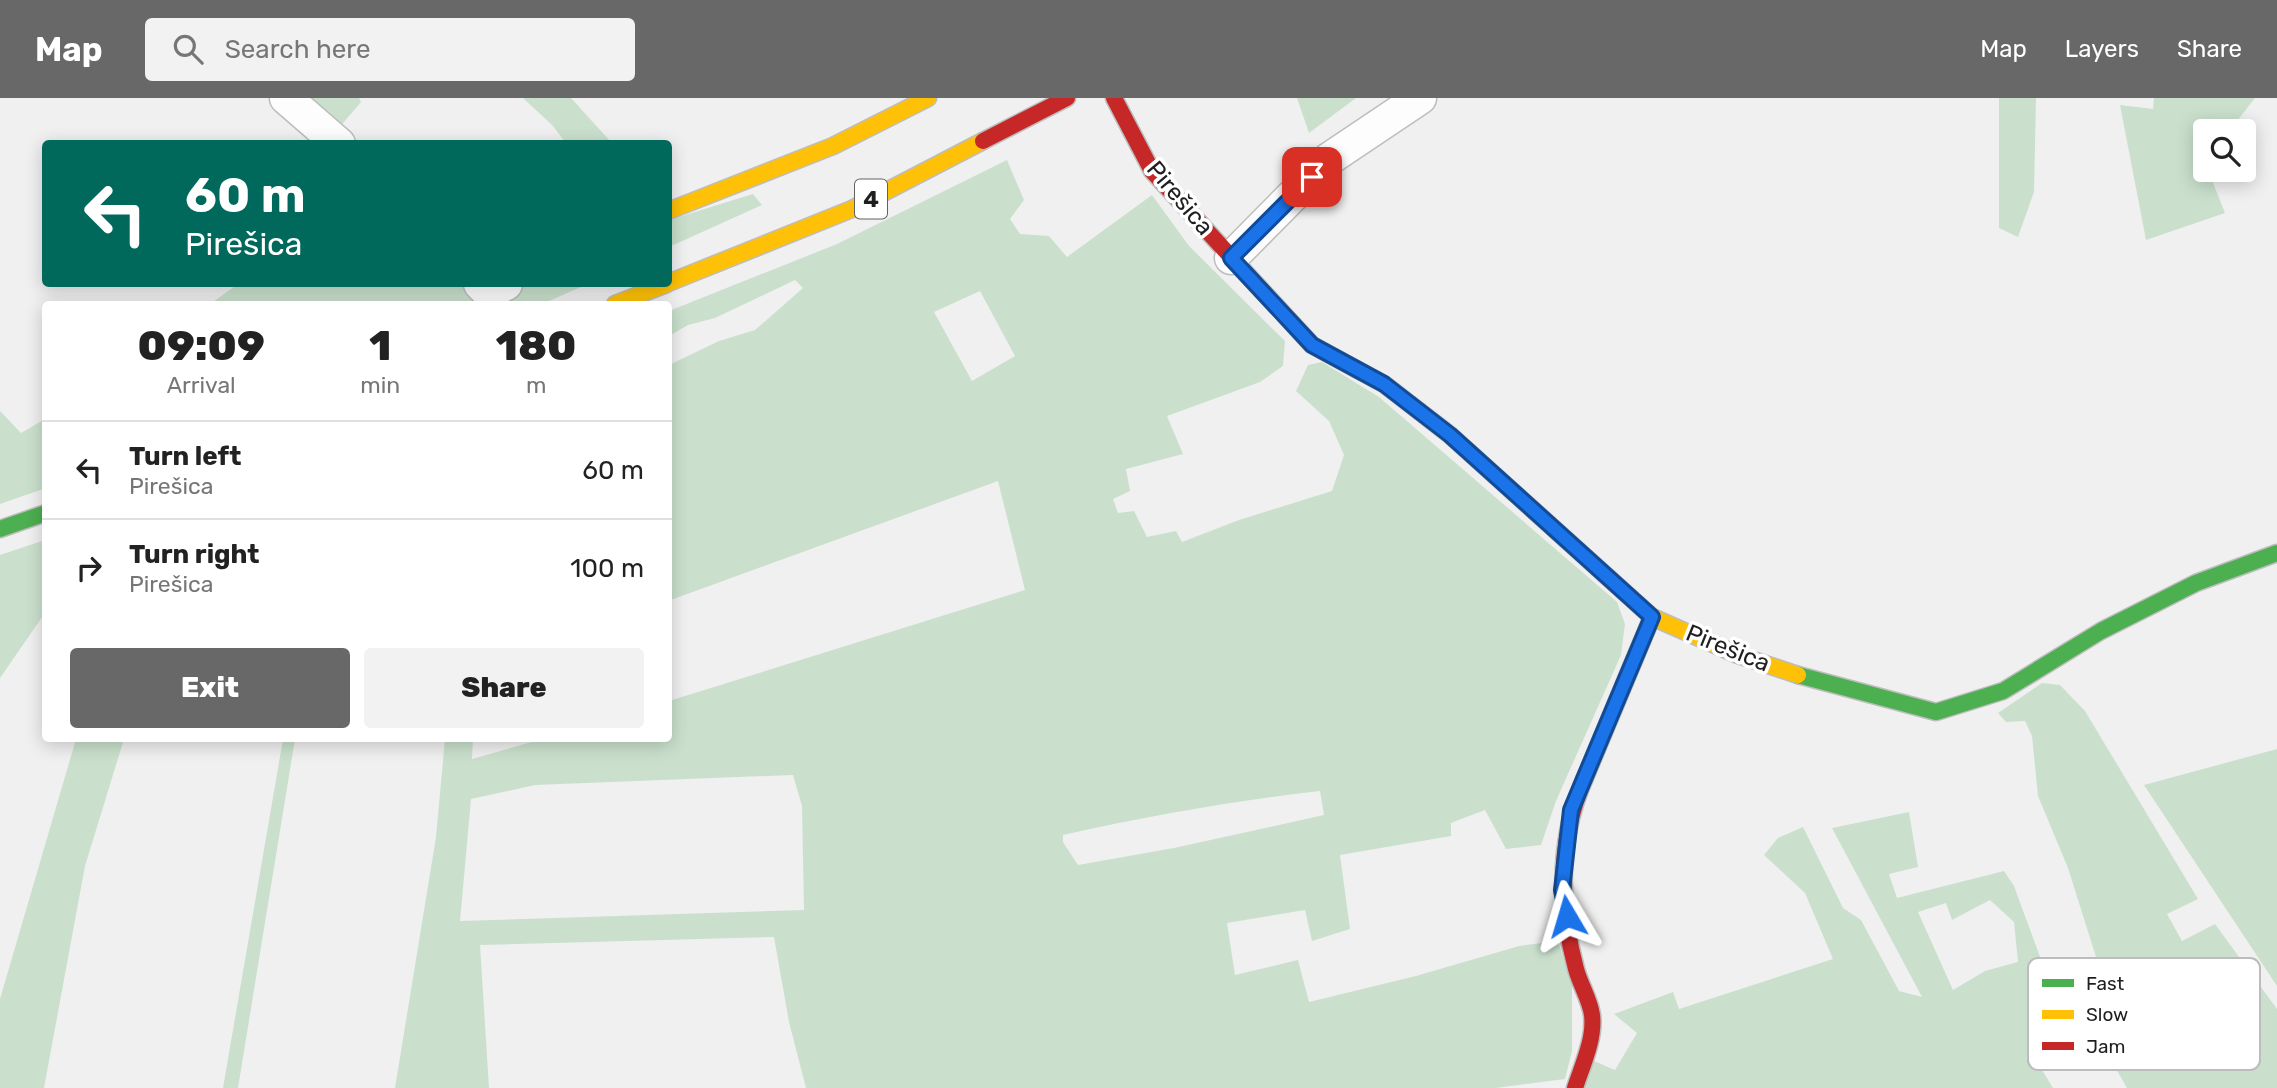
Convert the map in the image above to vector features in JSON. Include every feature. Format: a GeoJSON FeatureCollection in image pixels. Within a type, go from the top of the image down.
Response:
{"type":"FeatureCollection","features":[{"type":"Feature","properties":{"kind":"street"},"geometry":{"type":"LineString","coordinates":[[286,98],[334,140]]}},
{"type":"Feature","properties":{"kind":"street"},"geometry":{"type":"LineString","coordinates":[[672,209],[883,125],[928,98]]}},
{"type":"Feature","properties":{"kind":"street","name":"4"},"geometry":{"type":"LineString","coordinates":[[672,281],[852,209],[1067,98]]}},
{"type":"Feature","properties":{"kind":"street","name":"Pirešica"},"geometry":{"type":"LineString","coordinates":[[1114,98],[1152,172],[1312,345],[1384,384],[1450,435],[1652,617],[1738,655],[1813,681],[1936,712],[2003,691],[2101,631],[2196,583],[2277,553]]}},
{"type":"Feature","properties":{"kind":"street","name":"Pirešica"},"geometry":{"type":"LineString","coordinates":[[1231,258],[1329,159],[1420,98]]}},
{"type":"Feature","properties":{"kind":"street"},"geometry":{"type":"LineString","coordinates":[[483,287],[489,293],[500,287]]}},
{"type":"Feature","properties":{"kind":"street","name":"4"},"geometry":{"type":"LineString","coordinates":[[623,301],[658,287]]}},
{"type":"Feature","properties":{"kind":"street"},"geometry":{"type":"LineString","coordinates":[[0,528],[42,514]]}},
{"type":"Feature","properties":{"kind":"street"},"geometry":{"type":"LineString","coordinates":[[1575,1088],[1590,1042],[1592,1015],[1576,970],[1562,890],[1571,810],[1652,617]]}},
{"type":"Feature","properties":{"kind":"green space"},"geometry":{"type":"Polygon","coordinates":[[[301,98],[359,98],[361,102],[338,129],[301,98]]]}},
{"type":"Feature","properties":{"kind":"green space"},"geometry":{"type":"Polygon","coordinates":[[[523,98],[571,98],[609,140],[564,140],[523,98]]]}},
{"type":"Feature","properties":{"kind":"green space"},"geometry":{"type":"Polygon","coordinates":[[[1297,98],[1356,98],[1309,133],[1297,98]]]}},
{"type":"Feature","properties":{"kind":"green space"},"geometry":{"type":"Polygon","coordinates":[[[1999,98],[2036,98],[2034,192],[2018,237],[1999,228],[1999,98]]]}},
{"type":"Feature","properties":{"kind":"green space"},"geometry":{"type":"Polygon","coordinates":[[[2154,98],[2255,98],[2238,119],[2193,119],[2193,182],[2213,182],[2225,213],[2146,240],[2120,105],[2153,109],[2154,98]]]}},
{"type":"Feature","properties":{"kind":"green space"},"geometry":{"type":"Polygon","coordinates":[[[1007,160],[1024,200],[1010,219],[1020,234],[1049,236],[1067,257],[1152,195],[1189,246],[1285,341],[1283,366],[1260,382],[1167,416],[1183,454],[1126,469],[1130,491],[1113,499],[1118,513],[1134,511],[1147,537],[1176,531],[1182,542],[1239,520],[1332,491],[1344,455],[1329,421],[1296,391],[1308,365],[1322,362],[1379,397],[1617,602],[1625,624],[1621,655],[1556,801],[1541,845],[1506,849],[1485,810],[1451,823],[1451,836],[1340,855],[1350,929],[1312,941],[1305,910],[1227,923],[1235,975],[1298,960],[1309,1002],[1416,976],[1519,946],[1558,941],[1572,984],[1572,1051],[1565,1079],[1496,1088],[806,1088],[789,1022],[774,937],[480,945],[489,1088],[395,1088],[436,837],[445,742],[473,742],[472,759],[532,742],[672,742],[672,700],[1025,590],[998,481],[672,600],[672,364],[719,341],[755,330],[803,288],[795,280],[715,318],[688,325],[672,334],[672,310],[837,244],[1007,160]],[[980,291],[934,312],[972,381],[1015,356],[980,291]],[[793,775],[535,785],[471,799],[460,921],[804,910],[802,806],[793,775]],[[1320,791],[1191,810],[1095,828],[1063,835],[1063,842],[1078,865],[1174,848],[1324,815],[1320,791]]]}},
{"type":"Feature","properties":{"kind":"green space"},"geometry":{"type":"Polygon","coordinates":[[[753,194],[762,205],[672,246],[672,219],[753,194]]]}},
{"type":"Feature","properties":{"kind":"green space"},"geometry":{"type":"Polygon","coordinates":[[[234,287],[581,287],[549,301],[214,301],[234,287]]]}},
{"type":"Feature","properties":{"kind":"green space"},"geometry":{"type":"Polygon","coordinates":[[[0,411],[21,433],[42,421],[42,489],[0,504],[0,411]]]}},
{"type":"Feature","properties":{"kind":"green space"},"geometry":{"type":"Polygon","coordinates":[[[42,541],[42,617],[0,678],[0,555],[42,541]]]}},
{"type":"Feature","properties":{"kind":"green space"},"geometry":{"type":"Polygon","coordinates":[[[2042,683],[2060,685],[2085,711],[2198,899],[2167,914],[2182,941],[2215,924],[2240,958],[2093,958],[2096,957],[2068,868],[2038,796],[2032,736],[2025,721],[2006,722],[1998,713],[2042,683]]]}},
{"type":"Feature","properties":{"kind":"green space"},"geometry":{"type":"Polygon","coordinates":[[[75,742],[123,742],[85,866],[44,1088],[0,1088],[0,999],[75,742]]]}},
{"type":"Feature","properties":{"kind":"green space"},"geometry":{"type":"Polygon","coordinates":[[[282,742],[295,742],[238,1088],[223,1088],[282,742]]]}},
{"type":"Feature","properties":{"kind":"green space"},"geometry":{"type":"Polygon","coordinates":[[[2277,749],[2277,986],[2260,958],[2144,785],[2277,749]]]}},
{"type":"Feature","properties":{"kind":"green space"},"geometry":{"type":"Polygon","coordinates":[[[1909,812],[1918,867],[1889,874],[1897,898],[2004,871],[2014,886],[2040,958],[2028,958],[2028,1070],[2042,1070],[2053,1088],[1580,1088],[1594,1061],[1615,1070],[1637,1033],[1614,1014],[1673,992],[1679,1009],[1833,959],[1805,893],[1764,855],[1778,838],[1803,827],[1843,908],[1861,920],[1899,991],[1922,997],[1832,828],[1909,812]],[[1990,900],[1952,920],[1946,903],[1918,912],[1953,990],[1985,971],[2018,962],[2014,922],[1990,900]]]}},
{"type":"Feature","properties":{"kind":"green space"},"geometry":{"type":"Polygon","coordinates":[[[2260,986],[2277,1009],[2277,1088],[2127,1088],[2117,1070],[2260,1070],[2260,986]]]}},
{"type":"Feature","properties":{"kind":"traffic: fast"},"geometry":{"type":"LineString","coordinates":[[0,529],[42,514]]}},
{"type":"Feature","properties":{"kind":"traffic: fast"},"geometry":{"type":"LineString","coordinates":[[1798,675],[1936,712],[2003,691],[2101,631],[2196,583],[2277,553]]}},
{"type":"Feature","properties":{"kind":"traffic: fast"},"geometry":{"type":"LineString","coordinates":[[1584,780],[1652,617]]}},
{"type":"Feature","properties":{"kind":"traffic: slow"},"geometry":{"type":"LineString","coordinates":[[672,209],[833,146],[928,98]]}},
{"type":"Feature","properties":{"kind":"traffic: slow"},"geometry":{"type":"LineString","coordinates":[[672,281],[852,209],[983,141]]}},
{"type":"Feature","properties":{"kind":"traffic: slow"},"geometry":{"type":"LineString","coordinates":[[623,301],[659,287]]}},
{"type":"Feature","properties":{"kind":"traffic: slow"},"geometry":{"type":"LineString","coordinates":[[1356,369],[1384,384],[1450,435],[1652,617],[1738,655],[1798,675]]}},
{"type":"Feature","properties":{"kind":"traffic: jam"},"geometry":{"type":"LineString","coordinates":[[983,141],[1067,98]]}},
{"type":"Feature","properties":{"kind":"traffic: jam"},"geometry":{"type":"LineString","coordinates":[[1114,98],[1152,171],[1312,345],[1356,369]]}},
{"type":"Feature","properties":{"kind":"traffic: jam"},"geometry":{"type":"LineString","coordinates":[[1575,1088],[1590,1043],[1592,1015],[1570,945],[1564,873],[1569,826],[1584,780]]}},
{"type":"Feature","properties":{"kind":"route"},"geometry":{"type":"LineString","coordinates":[[1312,177],[1231,258],[1312,345],[1384,384],[1450,435],[1652,617],[1571,810],[1562,890],[1567,916]]}}]}
